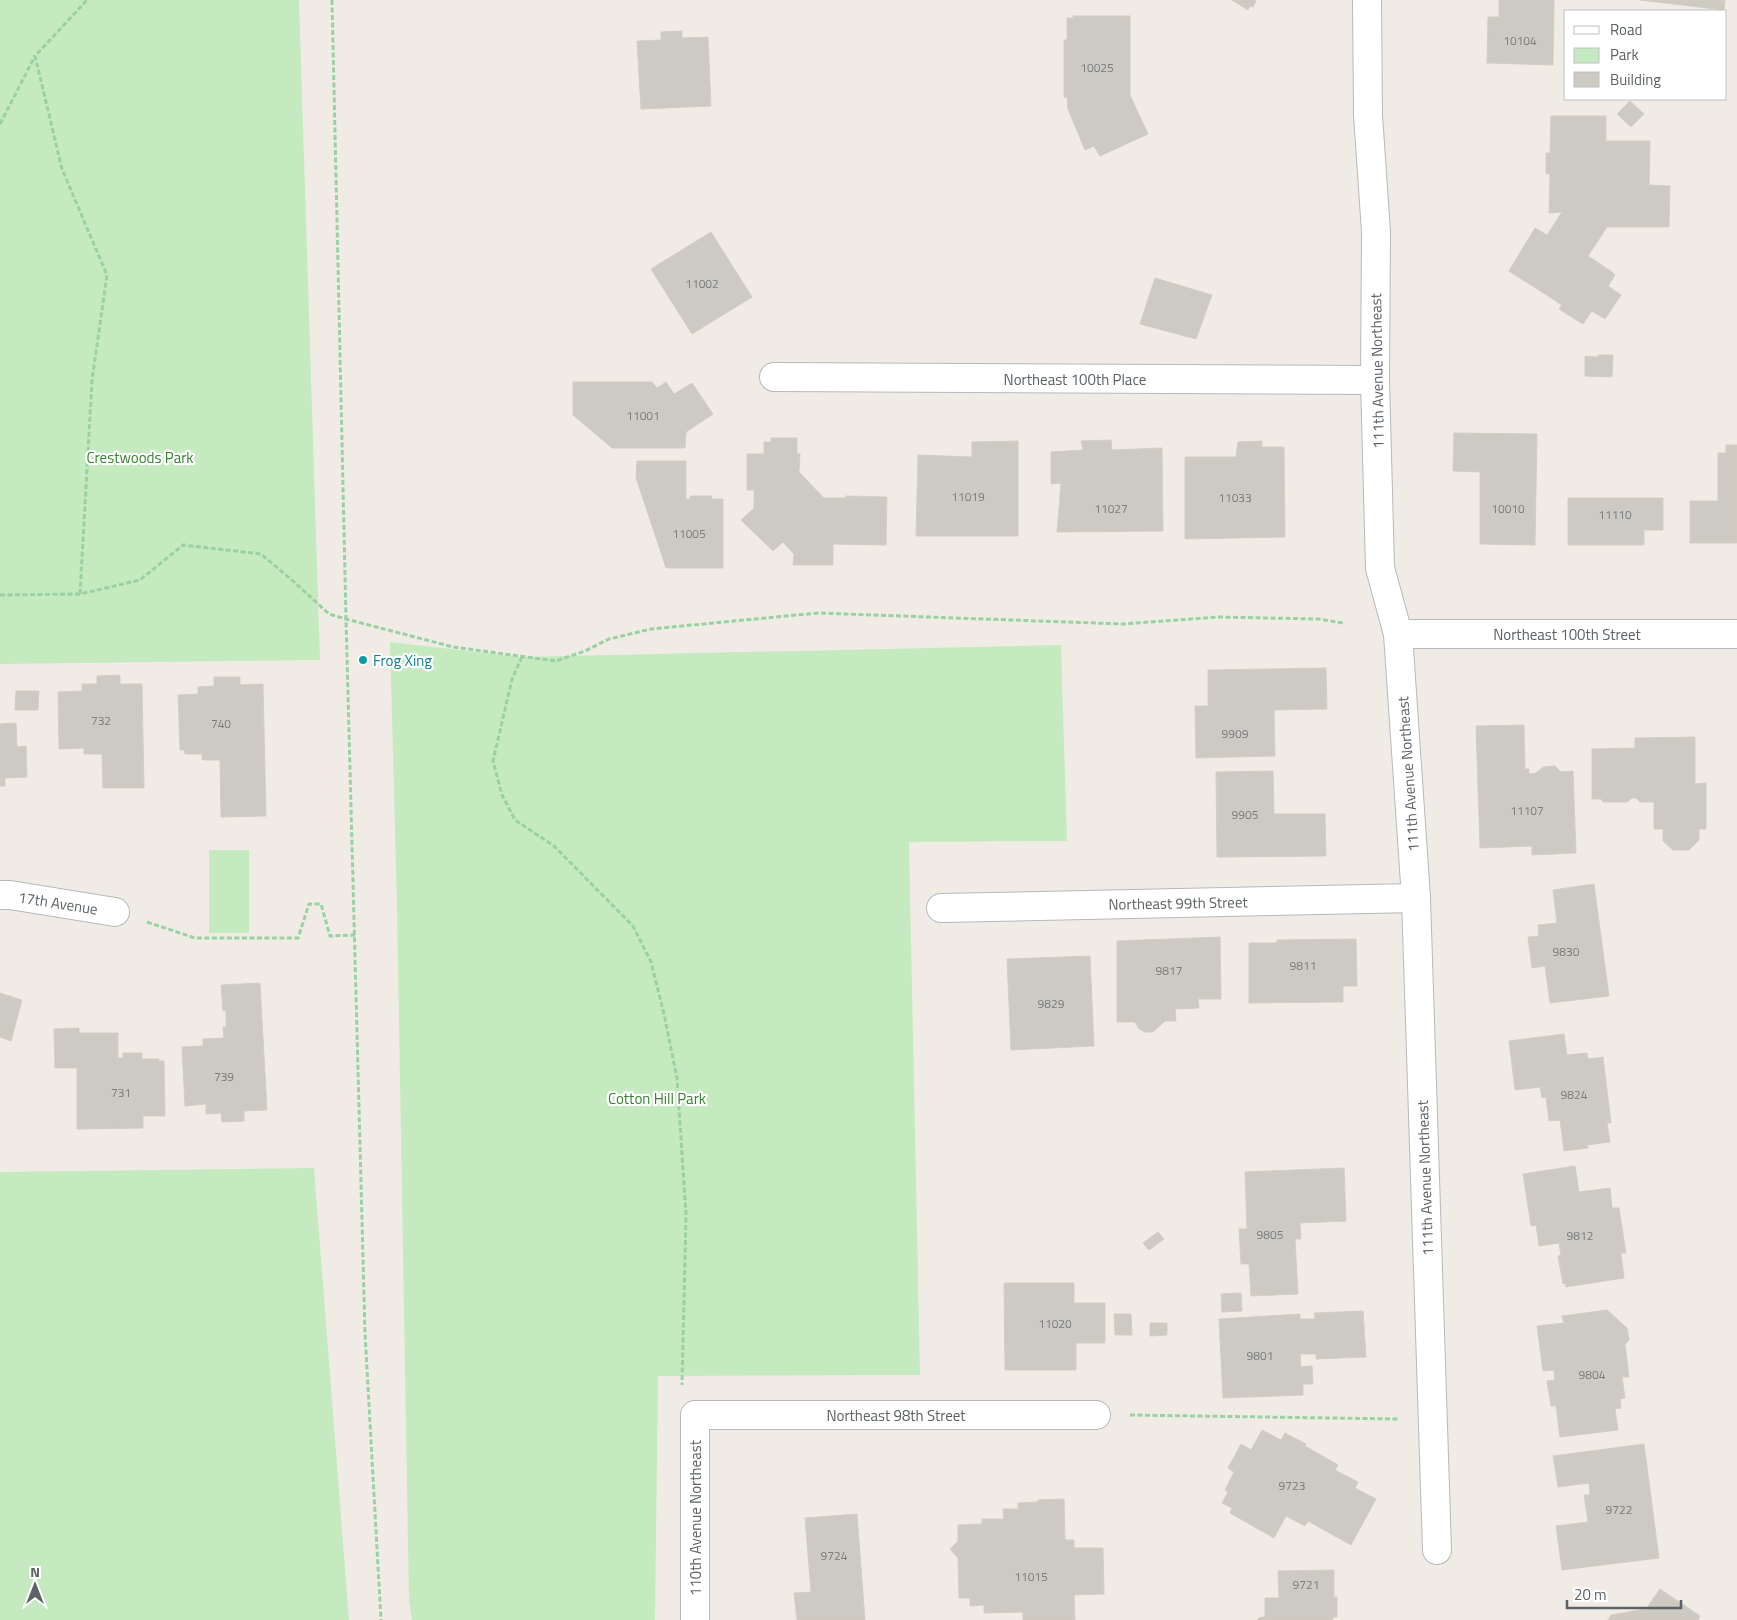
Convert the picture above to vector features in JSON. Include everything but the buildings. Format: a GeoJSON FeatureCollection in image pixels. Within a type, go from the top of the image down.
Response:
{"type":"FeatureCollection","features":[{"type":"Feature","properties":{"kind":"street","name":"111th Avenue Northeast"},"geometry":{"type":"LineString","coordinates":[[1368,0],[1368,115],[1376,232],[1375,380],[1380,568],[1398,634],[1416,898],[1432,1419],[1438,1550]]}},
{"type":"Feature","properties":{"kind":"street","name":"Northeast 100th Place"},"geometry":{"type":"LineString","coordinates":[[774,377],[1375,380]]}},
{"type":"Feature","properties":{"kind":"street","name":"Northeast 100th Street"},"geometry":{"type":"LineString","coordinates":[[1398,634],[1737,634]]}},
{"type":"Feature","properties":{"kind":"street","name":"17th Avenue"},"geometry":{"type":"LineString","coordinates":[[0,895],[115,912]]}},
{"type":"Feature","properties":{"kind":"street","name":"Northeast 99th Street"},"geometry":{"type":"LineString","coordinates":[[940,908],[1416,898]]}},
{"type":"Feature","properties":{"kind":"street","name":"Northeast 98th Street"},"geometry":{"type":"LineString","coordinates":[[695,1415],[1096,1415]]}},
{"type":"Feature","properties":{"kind":"street","name":"110th Avenue Northeast"},"geometry":{"type":"LineString","coordinates":[[695,1415],[695,1620]]}},
{"type":"Feature","properties":{"kind":"path"},"geometry":{"type":"LineString","coordinates":[[0,124],[35,56],[87,0]]}},
{"type":"Feature","properties":{"kind":"path"},"geometry":{"type":"LineString","coordinates":[[332,0],[365,1333],[381,1620]]}},
{"type":"Feature","properties":{"kind":"path"},"geometry":{"type":"LineString","coordinates":[[35,56],[62,169],[107,275],[92,380],[80,594]]}},
{"type":"Feature","properties":{"kind":"path"},"geometry":{"type":"LineString","coordinates":[[0,595],[80,594],[140,580],[183,545],[261,554],[329,614],[452,646],[556,661],[585,651],[609,639],[651,629],[818,613],[1122,624],[1220,617],[1319,619],[1342,623]]}},
{"type":"Feature","properties":{"kind":"path"},"geometry":{"type":"LineString","coordinates":[[522,657],[512,679],[493,761],[502,795],[515,820],[554,846],[633,926],[651,962],[664,1014],[677,1078],[686,1214],[682,1415],[695,1415]]}},
{"type":"Feature","properties":{"kind":"path"},"geometry":{"type":"LineString","coordinates":[[115,912],[195,938],[298,938],[309,904],[320,904],[330,936],[355,935]]}},
{"type":"Feature","properties":{"kind":"path"},"geometry":{"type":"LineString","coordinates":[[1096,1415],[1432,1419]]}},
{"type":"Feature","properties":{"kind":"green space","name":"Crestwoods Park"},"geometry":{"type":"Polygon","coordinates":[[[0,0],[299,0],[320,660],[0,664],[0,0]]]}},
{"type":"Feature","properties":{"kind":"green space","name":"Cotton Hill Park"},"geometry":{"type":"Polygon","coordinates":[[[390,642],[522,657],[1061,645],[1067,841],[909,842],[920,1375],[658,1376],[655,1620],[412,1620],[409,1601],[397,906],[390,642]]]}},
{"type":"Feature","properties":{"kind":"green space"},"geometry":{"type":"Polygon","coordinates":[[[209,850],[249,850],[249,933],[209,933],[209,850]]]}},
{"type":"Feature","properties":{"kind":"green space"},"geometry":{"type":"Polygon","coordinates":[[[314,1168],[349,1620],[0,1620],[0,1172],[314,1168]]]}},
{"type":"Feature","properties":{"kind":"place","name":"Frog Xing"},"geometry":{"type":"Point","coordinates":[363,660]}}]}
